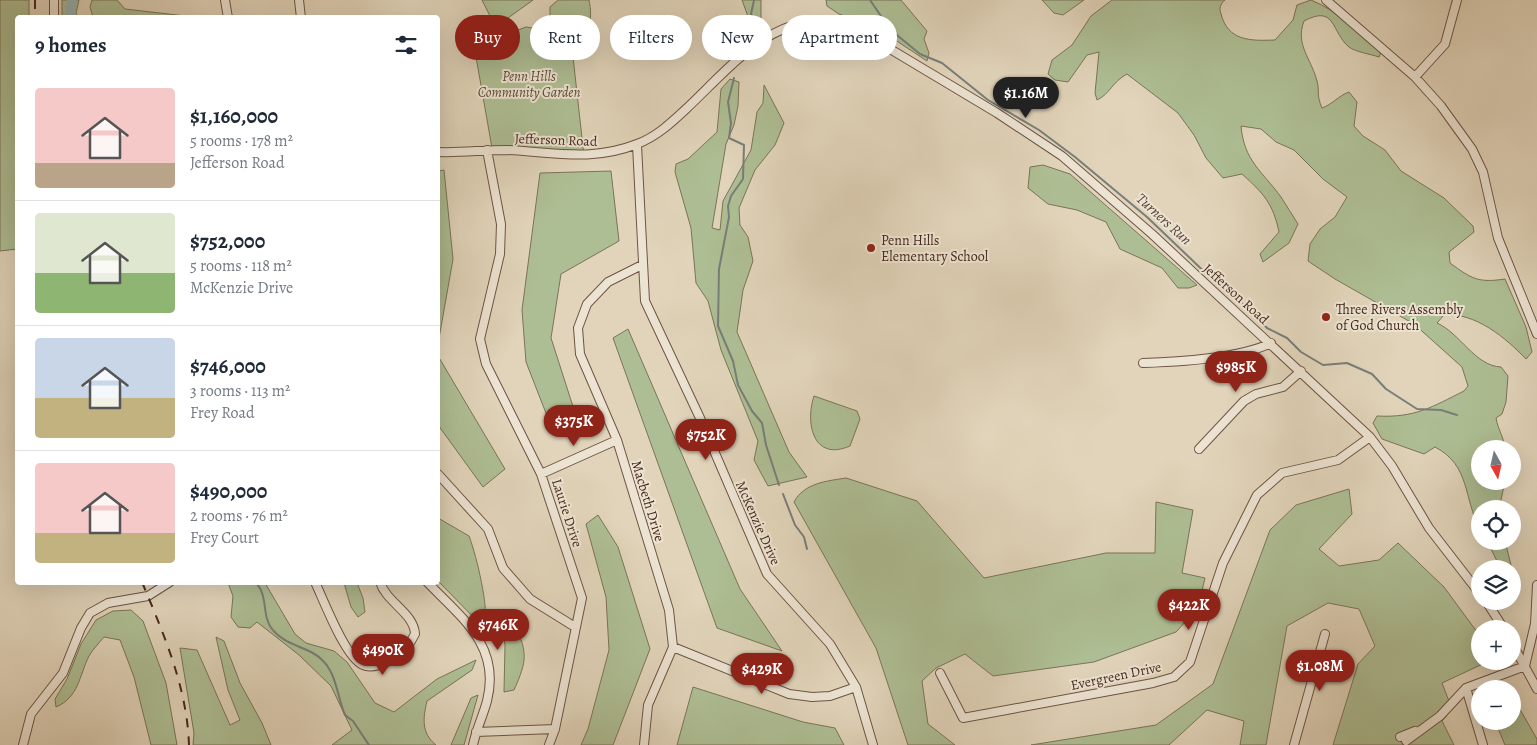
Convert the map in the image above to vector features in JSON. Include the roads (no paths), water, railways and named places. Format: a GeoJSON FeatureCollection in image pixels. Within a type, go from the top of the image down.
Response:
{"type":"FeatureCollection","features":[{"type":"Feature","properties":{"kind":"street"},"geometry":{"type":"LineString","coordinates":[[54,0],[54,15]]}},
{"type":"Feature","properties":{"kind":"street"},"geometry":{"type":"LineString","coordinates":[[225,0],[228,15]]}},
{"type":"Feature","properties":{"kind":"street"},"geometry":{"type":"LineString","coordinates":[[299,0],[301,15]]}},
{"type":"Feature","properties":{"kind":"street"},"geometry":{"type":"LineString","coordinates":[[1326,0],[1415,77],[1441,106],[1472,149],[1483,172],[1498,238],[1537,334]]}},
{"type":"Feature","properties":{"kind":"street"},"geometry":{"type":"LineString","coordinates":[[1415,77],[1445,44],[1457,0]]}},
{"type":"Feature","properties":{"kind":"street","name":"Jefferson Road"},"geometry":{"type":"LineString","coordinates":[[440,152],[487,150],[587,156],[637,145],[665,128],[736,62],[775,31],[789,25],[807,21],[839,22],[855,28],[879,41],[1062,156],[1127,212],[1271,343],[1370,437],[1392,466],[1429,528],[1471,582]]}},
{"type":"Feature","properties":{"kind":"street","name":"McKenzie Drive"},"geometry":{"type":"LineString","coordinates":[[637,145],[645,301],[700,418],[767,574],[830,644],[856,687],[873,745]]}},
{"type":"Feature","properties":{"kind":"street","name":"Laurie Drive"},"geometry":{"type":"LineString","coordinates":[[487,150],[501,224],[500,254],[480,339],[486,364],[541,474],[582,598],[555,729],[549,745]]}},
{"type":"Feature","properties":{"kind":"street","name":"Macbeth Drive"},"geometry":{"type":"LineString","coordinates":[[642,265],[608,282],[587,304],[578,328],[580,354],[617,440],[668,610],[673,647]]}},
{"type":"Feature","properties":{"kind":"street"},"geometry":{"type":"LineString","coordinates":[[1143,363],[1190,360],[1257,349],[1271,343]]}},
{"type":"Feature","properties":{"kind":"street"},"geometry":{"type":"LineString","coordinates":[[1199,449],[1244,400],[1256,394],[1283,387],[1301,371]]}},
{"type":"Feature","properties":{"kind":"street","name":"Evergreen Drive"},"geometry":{"type":"LineString","coordinates":[[940,673],[963,718],[1153,684],[1174,677],[1190,662],[1224,563],[1257,496],[1282,473],[1338,460],[1370,437]]}},
{"type":"Feature","properties":{"kind":"street"},"geometry":{"type":"LineString","coordinates":[[541,474],[617,440]]}},
{"type":"Feature","properties":{"kind":"street"},"geometry":{"type":"LineString","coordinates":[[440,476],[488,529],[503,568],[530,599],[575,627]]}},
{"type":"Feature","properties":{"kind":"street"},"geometry":{"type":"LineString","coordinates":[[23,745],[31,714],[63,673],[81,628],[90,613],[108,603],[148,596],[165,585]]}},
{"type":"Feature","properties":{"kind":"street"},"geometry":{"type":"LineString","coordinates":[[316,585],[349,652],[360,664],[369,667],[392,659],[408,646],[415,634],[410,620],[385,593],[381,585]]}},
{"type":"Feature","properties":{"kind":"street"},"geometry":{"type":"LineString","coordinates":[[430,585],[478,636],[486,651],[491,680],[487,701],[473,745]]}},
{"type":"Feature","properties":{"kind":"street"},"geometry":{"type":"LineString","coordinates":[[1525,666],[1536,624],[1537,585]]}},
{"type":"Feature","properties":{"kind":"street"},"geometry":{"type":"LineString","coordinates":[[1294,745],[1325,634]]}},
{"type":"Feature","properties":{"kind":"street"},"geometry":{"type":"LineString","coordinates":[[644,745],[648,705],[673,647],[789,694],[830,696],[856,687]]}},
{"type":"Feature","properties":{"kind":"street"},"geometry":{"type":"LineString","coordinates":[[1521,659],[1537,688]]}},
{"type":"Feature","properties":{"kind":"street"},"geometry":{"type":"LineString","coordinates":[[1403,739],[1423,730],[1448,708],[1466,688],[1525,666]]}},
{"type":"Feature","properties":{"kind":"street"},"geometry":{"type":"LineString","coordinates":[[1466,688],[1483,745]]}},
{"type":"Feature","properties":{"kind":"street"},"geometry":{"type":"LineString","coordinates":[[476,732],[555,729]]}},
{"type":"Feature","properties":{"kind":"waterway"},"geometry":{"type":"LineString","coordinates":[[70,15],[72,0]]}},
{"type":"Feature","properties":{"kind":"waterway"},"geometry":{"type":"LineString","coordinates":[[752,15],[754,0]]}},
{"type":"Feature","properties":{"kind":"waterway","name":"Turners Run"},"geometry":{"type":"LineString","coordinates":[[870,0],[885,22],[898,36],[920,54],[942,63],[988,100],[1039,130],[1075,157],[1147,217],[1214,281],[1251,311],[1267,328],[1287,338],[1301,352],[1323,365],[1347,363],[1372,374],[1386,389],[1417,409],[1441,410],[1457,415]]}},
{"type":"Feature","properties":{"kind":"waterway"},"geometry":{"type":"LineString","coordinates":[[734,78],[728,102],[731,123],[729,138],[744,145],[743,179],[731,196],[728,206],[729,217],[719,269],[718,326],[733,361],[738,385],[752,411],[762,423],[766,445],[779,485]]}},
{"type":"Feature","properties":{"kind":"waterway"},"geometry":{"type":"LineString","coordinates":[[783,494],[795,525],[804,537],[807,549]]}},
{"type":"Feature","properties":{"kind":"waterway"},"geometry":{"type":"LineString","coordinates":[[257,585],[264,599],[267,618],[272,629],[290,643],[311,652],[326,665],[331,672],[345,715],[353,721],[369,745]]}},
{"type":"Feature","properties":{"kind":"railway"},"geometry":{"type":"LineString","coordinates":[[35,0],[35,15]]}},
{"type":"Feature","properties":{"kind":"railway"},"geometry":{"type":"LineString","coordinates":[[143,585],[166,642],[179,682],[184,703],[189,745]]}},
{"type":"Feature","properties":{"kind":"place","name":"Penn Hills Elementary School"},"geometry":{"type":"Point","coordinates":[871,248]}},
{"type":"Feature","properties":{"kind":"place","name":"Three Rivers Assembly of God Church"},"geometry":{"type":"Point","coordinates":[1326,317]}},
{"type":"Feature","properties":{"kind":"park label","name":"Penn Hills Community Garden"},"geometry":{"type":"Point","coordinates":[529,84]}}]}
